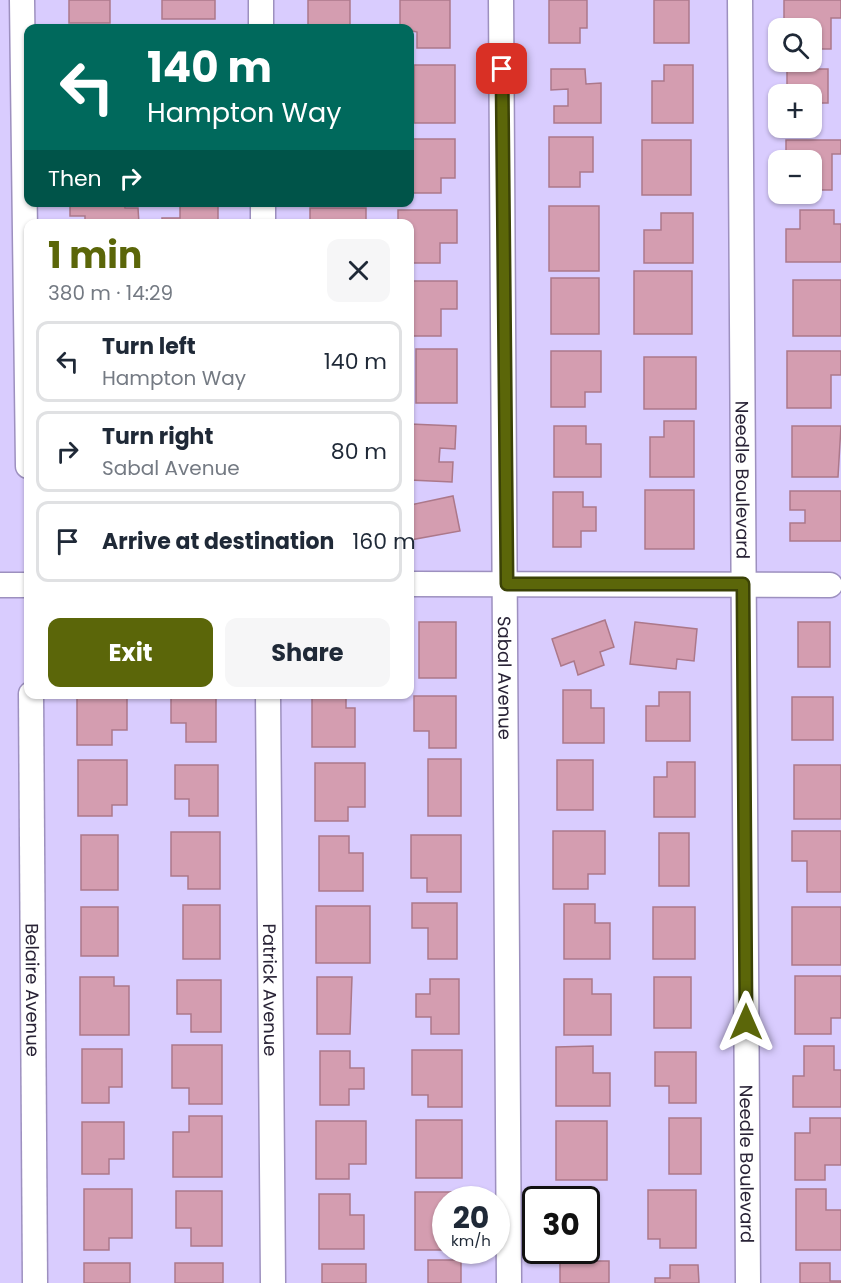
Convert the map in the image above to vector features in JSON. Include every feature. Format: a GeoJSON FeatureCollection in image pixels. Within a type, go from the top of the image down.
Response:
{"type":"FeatureCollection","features":[{"type":"Feature","properties":{"kind":"street"},"geometry":{"type":"LineString","coordinates":[[21,0],[24,200]]}},
{"type":"Feature","properties":{"kind":"street"},"geometry":{"type":"LineString","coordinates":[[261,0],[261,24]]}},
{"type":"Feature","properties":{"kind":"street","name":"Sabal Avenue"},"geometry":{"type":"LineString","coordinates":[[501,0],[507,584],[509,1283]]}},
{"type":"Feature","properties":{"kind":"street","name":"Needle Boulevard"},"geometry":{"type":"LineString","coordinates":[[740,0],[748,1283]]}},
{"type":"Feature","properties":{"kind":"street"},"geometry":{"type":"LineString","coordinates":[[414,584],[830,585]]}},
{"type":"Feature","properties":{"kind":"street"},"geometry":{"type":"LineString","coordinates":[[0,585],[24,585]]}},
{"type":"Feature","properties":{"kind":"street","name":"Belaire Avenue"},"geometry":{"type":"LineString","coordinates":[[31,699],[34,1283]]}},
{"type":"Feature","properties":{"kind":"street","name":"Patrick Avenue"},"geometry":{"type":"LineString","coordinates":[[268,699],[273,1283]]}},
{"type":"Feature","properties":{"kind":"building"},"geometry":{"type":"Polygon","coordinates":[[[69,0],[110,0],[110,23],[69,23],[69,0]]]}},
{"type":"Feature","properties":{"kind":"building"},"geometry":{"type":"Polygon","coordinates":[[[162,0],[215,0],[215,19],[162,19],[162,0]]]}},
{"type":"Feature","properties":{"kind":"building"},"geometry":{"type":"Polygon","coordinates":[[[308,0],[350,0],[350,24],[308,24],[308,0]]]}},
{"type":"Feature","properties":{"kind":"building"},"geometry":{"type":"Polygon","coordinates":[[[400,0],[450,0],[450,48],[417,48],[417,32],[414,31],[414,24],[400,24],[400,0]]]}},
{"type":"Feature","properties":{"kind":"building"},"geometry":{"type":"Polygon","coordinates":[[[549,0],[587,0],[587,28],[580,28],[580,43],[549,43],[549,0]]]}},
{"type":"Feature","properties":{"kind":"building"},"geometry":{"type":"Polygon","coordinates":[[[654,0],[689,0],[689,43],[654,43],[654,0]]]}},
{"type":"Feature","properties":{"kind":"building"},"geometry":{"type":"Polygon","coordinates":[[[784,0],[841,0],[841,18],[831,18],[831,49],[822,49],[822,18],[784,18],[784,0]]]}},
{"type":"Feature","properties":{"kind":"building"},"geometry":{"type":"Polygon","coordinates":[[[414,65],[455,65],[455,123],[414,123],[414,65]]]}},
{"type":"Feature","properties":{"kind":"building"},"geometry":{"type":"Polygon","coordinates":[[[664,65],[693,65],[693,123],[652,123],[652,81],[664,81],[664,65]]]}},
{"type":"Feature","properties":{"kind":"building"},"geometry":{"type":"Polygon","coordinates":[[[551,69],[585,69],[586,84],[601,83],[601,123],[554,123],[554,106],[568,106],[568,89],[551,90],[551,69]]]}},
{"type":"Feature","properties":{"kind":"building"},"geometry":{"type":"Polygon","coordinates":[[[822,69],[828,69],[828,103],[822,103],[822,84],[787,84],[787,72],[822,72],[822,69]]]}},
{"type":"Feature","properties":{"kind":"building"},"geometry":{"type":"Polygon","coordinates":[[[549,137],[593,137],[593,172],[580,172],[580,187],[549,187],[549,137]]]}},
{"type":"Feature","properties":{"kind":"building"},"geometry":{"type":"Polygon","coordinates":[[[414,139],[455,139],[455,178],[441,178],[441,193],[414,193],[414,139]]]}},
{"type":"Feature","properties":{"kind":"building"},"geometry":{"type":"Polygon","coordinates":[[[642,140],[691,140],[691,195],[642,195],[642,140]]]}},
{"type":"Feature","properties":{"kind":"building"},"geometry":{"type":"Polygon","coordinates":[[[786,140],[841,140],[841,154],[832,154],[832,190],[822,190],[822,150],[786,150],[786,140]]]}},
{"type":"Feature","properties":{"kind":"building"},"geometry":{"type":"Polygon","coordinates":[[[549,206],[599,206],[599,271],[549,271],[549,206]]]}},
{"type":"Feature","properties":{"kind":"building"},"geometry":{"type":"Polygon","coordinates":[[[70,207],[125,207],[138,208],[139,219],[85,219],[85,216],[70,216],[70,207]]]}},
{"type":"Feature","properties":{"kind":"building"},"geometry":{"type":"Polygon","coordinates":[[[180,207],[218,207],[218,219],[162,219],[180,218],[180,207]]]}},
{"type":"Feature","properties":{"kind":"building"},"geometry":{"type":"Polygon","coordinates":[[[310,208],[366,208],[366,219],[310,219],[310,208]]]}},
{"type":"Feature","properties":{"kind":"building"},"geometry":{"type":"Polygon","coordinates":[[[398,210],[457,210],[457,243],[440,243],[440,263],[414,263],[414,219],[398,219],[398,210]]]}},
{"type":"Feature","properties":{"kind":"building"},"geometry":{"type":"Polygon","coordinates":[[[800,210],[834,210],[834,224],[841,224],[841,262],[786,262],[786,229],[800,229],[800,210]]]}},
{"type":"Feature","properties":{"kind":"building"},"geometry":{"type":"Polygon","coordinates":[[[661,213],[693,213],[693,263],[644,263],[644,230],[661,230],[661,213]]]}},
{"type":"Feature","properties":{"kind":"building"},"geometry":{"type":"Polygon","coordinates":[[[634,271],[692,271],[692,334],[634,334],[634,271]]]}},
{"type":"Feature","properties":{"kind":"building"},"geometry":{"type":"Polygon","coordinates":[[[551,278],[599,278],[599,334],[551,334],[551,278]]]}},
{"type":"Feature","properties":{"kind":"building"},"geometry":{"type":"Polygon","coordinates":[[[793,280],[841,280],[841,336],[793,336],[793,280]]]}},
{"type":"Feature","properties":{"kind":"building"},"geometry":{"type":"Polygon","coordinates":[[[414,281],[457,281],[457,309],[441,309],[441,336],[414,336],[414,281]]]}},
{"type":"Feature","properties":{"kind":"building"},"geometry":{"type":"Polygon","coordinates":[[[416,349],[457,349],[457,403],[416,403],[416,349]]]}},
{"type":"Feature","properties":{"kind":"building"},"geometry":{"type":"Polygon","coordinates":[[[551,351],[601,351],[601,392],[585,392],[585,407],[551,407],[551,351]]]}},
{"type":"Feature","properties":{"kind":"building"},"geometry":{"type":"Polygon","coordinates":[[[787,351],[841,351],[841,375],[831,375],[831,408],[787,408],[787,351]]]}},
{"type":"Feature","properties":{"kind":"building"},"geometry":{"type":"Polygon","coordinates":[[[644,357],[696,357],[696,409],[644,409],[644,357]]]}},
{"type":"Feature","properties":{"kind":"building"},"geometry":{"type":"Polygon","coordinates":[[[664,421],[694,421],[694,477],[650,477],[650,437],[664,437],[664,421]]]}},
{"type":"Feature","properties":{"kind":"building"},"geometry":{"type":"Polygon","coordinates":[[[414,424],[456,426],[455,449],[440,448],[439,462],[453,462],[452,482],[414,480],[414,424]]]}},
{"type":"Feature","properties":{"kind":"building"},"geometry":{"type":"Polygon","coordinates":[[[554,426],[586,426],[586,444],[601,444],[601,477],[554,477],[554,426]]]}},
{"type":"Feature","properties":{"kind":"building"},"geometry":{"type":"Polygon","coordinates":[[[792,426],[841,426],[838,477],[792,477],[792,426]]]}},
{"type":"Feature","properties":{"kind":"building"},"geometry":{"type":"Polygon","coordinates":[[[645,490],[694,490],[694,549],[645,549],[645,490]]]}},
{"type":"Feature","properties":{"kind":"building"},"geometry":{"type":"Polygon","coordinates":[[[790,491],[841,491],[841,541],[790,541],[790,523],[805,523],[805,510],[790,510],[790,491]]]}},
{"type":"Feature","properties":{"kind":"building"},"geometry":{"type":"Polygon","coordinates":[[[553,492],[583,492],[583,507],[596,507],[596,531],[581,531],[581,547],[553,547],[553,492]]]}},
{"type":"Feature","properties":{"kind":"building"},"geometry":{"type":"Polygon","coordinates":[[[453,496],[460,531],[414,539],[414,504],[453,496]]]}},
{"type":"Feature","properties":{"kind":"building"},"geometry":{"type":"Polygon","coordinates":[[[605,620],[614,647],[600,652],[604,665],[578,675],[574,661],[561,666],[552,639],[605,620]]]}},
{"type":"Feature","properties":{"kind":"building"},"geometry":{"type":"Polygon","coordinates":[[[419,622],[456,622],[456,678],[419,678],[419,622]]]}},
{"type":"Feature","properties":{"kind":"building"},"geometry":{"type":"Polygon","coordinates":[[[635,622],[697,629],[694,661],[677,659],[676,669],[630,664],[635,622]]]}},
{"type":"Feature","properties":{"kind":"building"},"geometry":{"type":"Polygon","coordinates":[[[798,622],[830,622],[830,667],[798,667],[798,622]]]}},
{"type":"Feature","properties":{"kind":"building"},"geometry":{"type":"Polygon","coordinates":[[[563,690],[591,690],[591,708],[604,708],[604,743],[563,743],[563,690]]]}},
{"type":"Feature","properties":{"kind":"building"},"geometry":{"type":"Polygon","coordinates":[[[659,692],[690,692],[690,741],[646,741],[646,706],[659,706],[659,692]]]}},
{"type":"Feature","properties":{"kind":"building"},"geometry":{"type":"Polygon","coordinates":[[[414,696],[456,696],[456,748],[429,748],[429,731],[414,731],[414,696]]]}},
{"type":"Feature","properties":{"kind":"building"},"geometry":{"type":"Polygon","coordinates":[[[792,697],[833,697],[833,740],[792,740],[792,697]]]}},
{"type":"Feature","properties":{"kind":"building"},"geometry":{"type":"Polygon","coordinates":[[[77,699],[127,699],[127,730],[112,730],[112,745],[77,745],[77,699]]]}},
{"type":"Feature","properties":{"kind":"building"},"geometry":{"type":"Polygon","coordinates":[[[171,699],[216,699],[216,742],[186,742],[186,723],[171,723],[171,699]]]}},
{"type":"Feature","properties":{"kind":"building"},"geometry":{"type":"Polygon","coordinates":[[[312,699],[346,699],[346,708],[355,708],[355,747],[312,747],[312,699]]]}},
{"type":"Feature","properties":{"kind":"building"},"geometry":{"type":"Polygon","coordinates":[[[428,759],[461,759],[461,816],[428,816],[428,759]]]}},
{"type":"Feature","properties":{"kind":"building"},"geometry":{"type":"Polygon","coordinates":[[[78,760],[127,760],[127,805],[112,805],[112,816],[78,816],[78,760]]]}},
{"type":"Feature","properties":{"kind":"building"},"geometry":{"type":"Polygon","coordinates":[[[557,760],[593,760],[593,810],[557,810],[557,760]]]}},
{"type":"Feature","properties":{"kind":"building"},"geometry":{"type":"Polygon","coordinates":[[[667,762],[695,762],[695,817],[654,817],[654,777],[667,777],[667,762]]]}},
{"type":"Feature","properties":{"kind":"building"},"geometry":{"type":"Polygon","coordinates":[[[315,763],[365,763],[365,807],[348,807],[348,821],[315,821],[315,763]]]}},
{"type":"Feature","properties":{"kind":"building"},"geometry":{"type":"Polygon","coordinates":[[[175,765],[218,765],[218,816],[189,816],[189,799],[175,799],[175,765]]]}},
{"type":"Feature","properties":{"kind":"building"},"geometry":{"type":"Polygon","coordinates":[[[794,765],[841,765],[841,819],[794,819],[794,765]]]}},
{"type":"Feature","properties":{"kind":"building"},"geometry":{"type":"Polygon","coordinates":[[[553,831],[605,831],[605,874],[588,874],[588,889],[553,889],[553,831]]]}},
{"type":"Feature","properties":{"kind":"building"},"geometry":{"type":"Polygon","coordinates":[[[792,831],[841,831],[841,892],[807,892],[807,861],[792,861],[792,831]]]}},
{"type":"Feature","properties":{"kind":"building"},"geometry":{"type":"Polygon","coordinates":[[[171,832],[220,832],[220,889],[188,889],[188,876],[171,876],[171,832]]]}},
{"type":"Feature","properties":{"kind":"building"},"geometry":{"type":"Polygon","coordinates":[[[659,833],[689,833],[689,886],[659,886],[659,833]]]}},
{"type":"Feature","properties":{"kind":"building"},"geometry":{"type":"Polygon","coordinates":[[[81,835],[118,835],[118,890],[81,890],[81,835]]]}},
{"type":"Feature","properties":{"kind":"building"},"geometry":{"type":"Polygon","coordinates":[[[411,835],[461,835],[461,892],[427,892],[427,878],[411,878],[411,835]]]}},
{"type":"Feature","properties":{"kind":"building"},"geometry":{"type":"Polygon","coordinates":[[[319,836],[349,836],[349,853],[363,853],[363,891],[319,891],[319,836]]]}},
{"type":"Feature","properties":{"kind":"building"},"geometry":{"type":"Polygon","coordinates":[[[412,903],[457,903],[457,959],[428,959],[428,928],[412,928],[412,903]]]}},
{"type":"Feature","properties":{"kind":"building"},"geometry":{"type":"Polygon","coordinates":[[[564,904],[595,904],[595,923],[610,923],[610,959],[564,959],[564,904]]]}},
{"type":"Feature","properties":{"kind":"building"},"geometry":{"type":"Polygon","coordinates":[[[183,905],[220,905],[220,959],[183,959],[183,905]]]}},
{"type":"Feature","properties":{"kind":"building"},"geometry":{"type":"Polygon","coordinates":[[[316,906],[370,906],[370,963],[316,963],[316,906]]]}},
{"type":"Feature","properties":{"kind":"building"},"geometry":{"type":"Polygon","coordinates":[[[81,907],[118,907],[118,956],[81,956],[81,907]]]}},
{"type":"Feature","properties":{"kind":"building"},"geometry":{"type":"Polygon","coordinates":[[[653,907],[695,907],[695,959],[653,959],[653,907]]]}},
{"type":"Feature","properties":{"kind":"building"},"geometry":{"type":"Polygon","coordinates":[[[792,907],[841,907],[841,965],[792,965],[792,907]]]}},
{"type":"Feature","properties":{"kind":"building"},"geometry":{"type":"Polygon","coordinates":[[[795,976],[841,976],[841,1018],[831,1018],[831,1034],[795,1034],[795,976]]]}},
{"type":"Feature","properties":{"kind":"building"},"geometry":{"type":"Polygon","coordinates":[[[80,977],[114,977],[114,986],[129,986],[129,1035],[80,1035],[80,977]]]}},
{"type":"Feature","properties":{"kind":"building"},"geometry":{"type":"Polygon","coordinates":[[[317,977],[352,977],[350,1034],[317,1034],[317,977]]]}},
{"type":"Feature","properties":{"kind":"building"},"geometry":{"type":"Polygon","coordinates":[[[654,977],[691,977],[691,1028],[654,1028],[654,977]]]}},
{"type":"Feature","properties":{"kind":"building"},"geometry":{"type":"Polygon","coordinates":[[[430,979],[459,979],[459,1034],[431,1034],[431,1017],[416,1017],[416,994],[430,994],[430,979]]]}},
{"type":"Feature","properties":{"kind":"building"},"geometry":{"type":"Polygon","coordinates":[[[564,979],[592,979],[592,994],[611,994],[611,1035],[564,1035],[564,979]]]}},
{"type":"Feature","properties":{"kind":"building"},"geometry":{"type":"Polygon","coordinates":[[[177,980],[221,980],[221,1032],[191,1032],[191,1014],[177,1014],[177,980]]]}},
{"type":"Feature","properties":{"kind":"building"},"geometry":{"type":"Polygon","coordinates":[[[172,1045],[222,1045],[222,1104],[189,1104],[189,1088],[172,1088],[172,1045]]]}},
{"type":"Feature","properties":{"kind":"building"},"geometry":{"type":"Polygon","coordinates":[[[593,1046],[593,1073],[610,1073],[610,1106],[556,1106],[556,1047],[593,1046]]]}},
{"type":"Feature","properties":{"kind":"building"},"geometry":{"type":"Polygon","coordinates":[[[804,1046],[834,1046],[834,1070],[841,1070],[841,1107],[793,1107],[793,1076],[804,1076],[804,1046]]]}},
{"type":"Feature","properties":{"kind":"building"},"geometry":{"type":"Polygon","coordinates":[[[82,1049],[122,1049],[122,1087],[109,1087],[109,1103],[82,1103],[82,1049]]]}},
{"type":"Feature","properties":{"kind":"building"},"geometry":{"type":"Polygon","coordinates":[[[412,1050],[462,1050],[462,1107],[428,1107],[428,1095],[412,1095],[412,1050]]]}},
{"type":"Feature","properties":{"kind":"building"},"geometry":{"type":"Polygon","coordinates":[[[320,1051],[350,1051],[350,1068],[364,1068],[364,1089],[349,1089],[349,1105],[320,1105],[320,1051]]]}},
{"type":"Feature","properties":{"kind":"building"},"geometry":{"type":"Polygon","coordinates":[[[655,1052],[696,1052],[696,1103],[669,1103],[669,1086],[655,1086],[655,1052]]]}},
{"type":"Feature","properties":{"kind":"building"},"geometry":{"type":"Polygon","coordinates":[[[189,1116],[222,1116],[222,1177],[173,1177],[173,1132],[189,1132],[189,1116]]]}},
{"type":"Feature","properties":{"kind":"building"},"geometry":{"type":"Polygon","coordinates":[[[669,1118],[701,1118],[701,1174],[669,1174],[669,1118]]]}},
{"type":"Feature","properties":{"kind":"building"},"geometry":{"type":"Polygon","coordinates":[[[810,1118],[841,1118],[841,1165],[825,1165],[825,1180],[795,1180],[795,1133],[810,1133],[810,1118]]]}},
{"type":"Feature","properties":{"kind":"building"},"geometry":{"type":"Polygon","coordinates":[[[416,1120],[462,1120],[462,1178],[416,1178],[416,1120]]]}},
{"type":"Feature","properties":{"kind":"building"},"geometry":{"type":"Polygon","coordinates":[[[316,1121],[366,1121],[366,1164],[349,1164],[349,1179],[316,1179],[316,1121]]]}},
{"type":"Feature","properties":{"kind":"building"},"geometry":{"type":"Polygon","coordinates":[[[556,1121],[607,1121],[607,1180],[556,1180],[556,1121]]]}},
{"type":"Feature","properties":{"kind":"building"},"geometry":{"type":"Polygon","coordinates":[[[82,1122],[124,1122],[124,1159],[109,1159],[109,1174],[82,1174],[82,1122]]]}},
{"type":"Feature","properties":{"kind":"building"},"geometry":{"type":"Polygon","coordinates":[[[84,1189],[132,1189],[132,1238],[109,1238],[109,1250],[84,1250],[84,1189]]]}},
{"type":"Feature","properties":{"kind":"building"},"geometry":{"type":"Polygon","coordinates":[[[796,1189],[826,1189],[826,1210],[841,1210],[841,1250],[796,1250],[796,1189]]]}},
{"type":"Feature","properties":{"kind":"building"},"geometry":{"type":"Polygon","coordinates":[[[648,1190],[696,1190],[696,1248],[660,1248],[660,1239],[648,1239],[648,1190]]]}},
{"type":"Feature","properties":{"kind":"building"},"geometry":{"type":"Polygon","coordinates":[[[176,1191],[222,1191],[222,1246],[191,1246],[191,1228],[176,1228],[176,1191]]]}},
{"type":"Feature","properties":{"kind":"building"},"geometry":{"type":"Polygon","coordinates":[[[415,1192],[432,1192],[432,1250],[415,1250],[415,1192]]]}},
{"type":"Feature","properties":{"kind":"building"},"geometry":{"type":"Polygon","coordinates":[[[319,1194],[350,1194],[350,1215],[364,1215],[364,1249],[319,1249],[319,1194]]]}},
{"type":"Feature","properties":{"kind":"building"},"geometry":{"type":"Polygon","coordinates":[[[428,1260],[432,1260],[432,1264],[461,1264],[461,1283],[428,1283],[428,1260]]]}},
{"type":"Feature","properties":{"kind":"building"},"geometry":{"type":"Polygon","coordinates":[[[600,1261],[609,1261],[609,1283],[560,1283],[560,1264],[600,1264],[600,1261]]]}},
{"type":"Feature","properties":{"kind":"building"},"geometry":{"type":"Polygon","coordinates":[[[84,1263],[130,1263],[130,1283],[84,1283],[84,1263]]]}},
{"type":"Feature","properties":{"kind":"building"},"geometry":{"type":"Polygon","coordinates":[[[175,1263],[223,1263],[223,1283],[175,1283],[175,1263]]]}},
{"type":"Feature","properties":{"kind":"building"},"geometry":{"type":"Polygon","coordinates":[[[800,1263],[830,1263],[830,1281],[841,1281],[841,1283],[800,1283],[800,1263]]]}},
{"type":"Feature","properties":{"kind":"building"},"geometry":{"type":"Polygon","coordinates":[[[322,1264],[366,1264],[366,1283],[322,1283],[322,1264]]]}},
{"type":"Feature","properties":{"kind":"building"},"geometry":{"type":"Polygon","coordinates":[[[670,1265],[698,1265],[699,1283],[655,1283],[655,1278],[670,1278],[670,1265]]]}},
{"type":"Feature","properties":{"kind":"route"},"geometry":{"type":"LineString","coordinates":[[502,69],[507,584],[743,584],[746,1022]]}}]}
